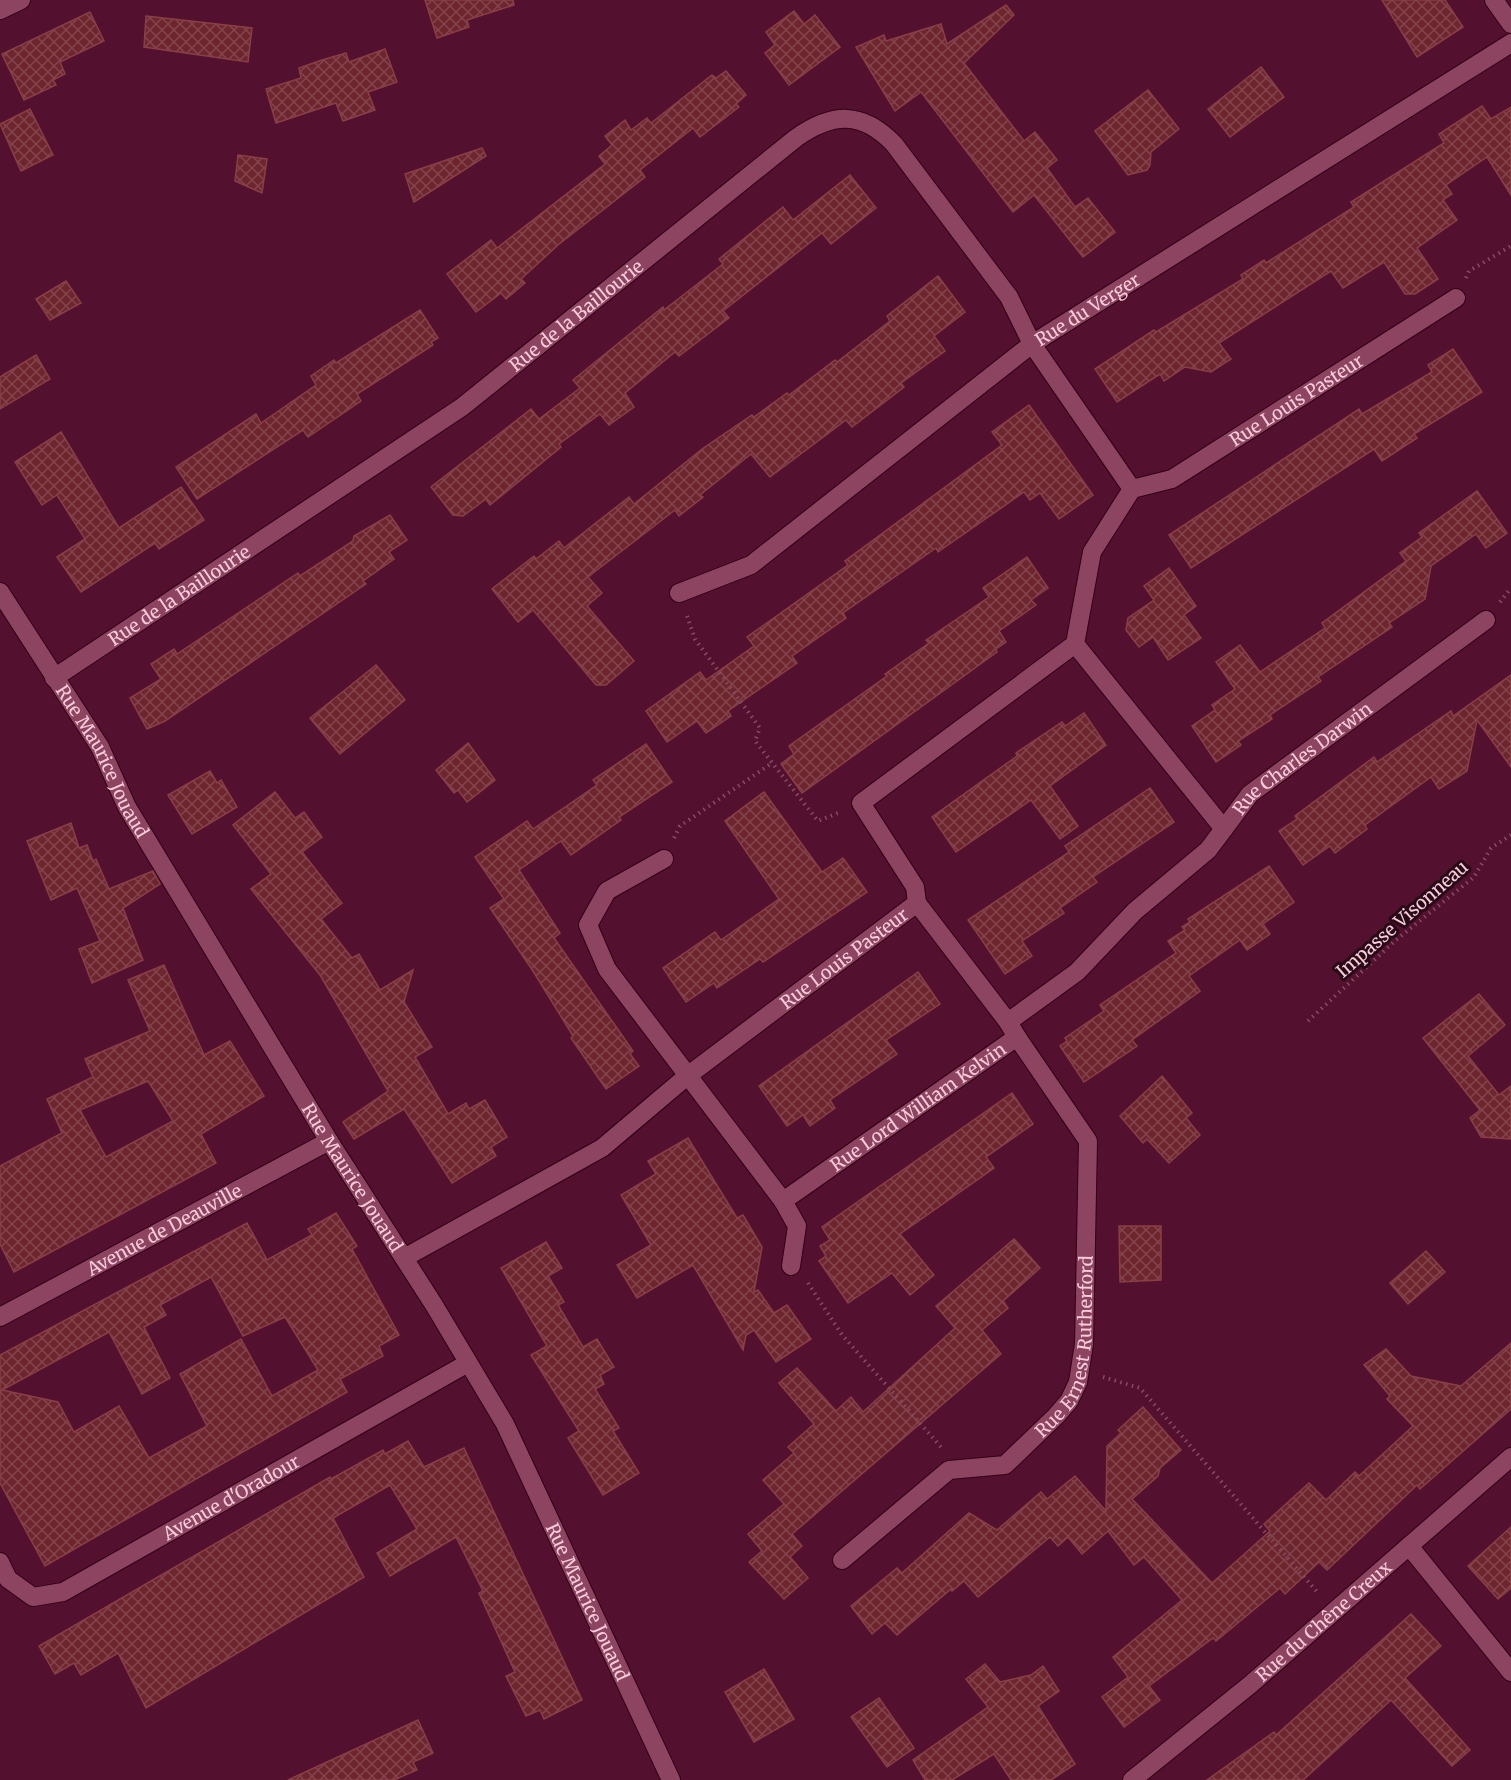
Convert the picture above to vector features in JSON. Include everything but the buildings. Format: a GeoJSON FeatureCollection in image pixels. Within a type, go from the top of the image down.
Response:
{"type":"FeatureCollection","features":[{"type":"Feature","properties":{"kind":"street"},"geometry":{"type":"LineString","coordinates":[[0,10],[21,0]]}},
{"type":"Feature","properties":{"kind":"street"},"geometry":{"type":"LineString","coordinates":[[1494,0],[1511,24]]}},
{"type":"Feature","properties":{"kind":"street","name":"Rue du Verger"},"geometry":{"type":"LineString","coordinates":[[679,593],[751,565],[1032,344],[1511,43]]}},
{"type":"Feature","properties":{"kind":"street","name":"Rue de la Baillourie"},"geometry":{"type":"LineString","coordinates":[[54,678],[462,406],[796,138],[812,126],[828,120],[839,118],[863,122],[876,127],[894,144],[1010,297],[1032,344]]}},
{"type":"Feature","properties":{"kind":"street","name":"Rue Louis Pasteur"},"geometry":{"type":"LineString","coordinates":[[1131,489],[1172,479],[1456,298]]}},
{"type":"Feature","properties":{"kind":"street"},"geometry":{"type":"LineString","coordinates":[[861,803],[1075,644],[1092,552],[1131,489],[1032,344]]}},
{"type":"Feature","properties":{"kind":"street","name":"Rue Maurice Jouaud"},"geometry":{"type":"LineString","coordinates":[[0,592],[100,747],[127,807],[329,1141],[404,1258],[505,1424],[671,1780]]}},
{"type":"Feature","properties":{"kind":"street","name":"Rue Charles Darwin"},"geometry":{"type":"LineString","coordinates":[[1135,911],[1208,849],[1250,794],[1486,620]]}},
{"type":"Feature","properties":{"kind":"street"},"geometry":{"type":"LineString","coordinates":[[1075,644],[1224,829]]}},
{"type":"Feature","properties":{"kind":"street","name":"Rue Louis Pasteur"},"geometry":{"type":"LineString","coordinates":[[404,1258],[602,1148],[687,1077],[917,903],[915,887],[861,803]]}},
{"type":"Feature","properties":{"kind":"street"},"geometry":{"type":"LineString","coordinates":[[664,860],[608,891],[588,925],[607,969],[783,1201],[797,1226],[791,1266]]}},
{"type":"Feature","properties":{"kind":"street","name":"Rue Ernest Rutherford"},"geometry":{"type":"LineString","coordinates":[[917,903],[1012,1030],[1088,1141],[1084,1344],[1081,1370],[1069,1401],[1005,1466],[949,1470]]}},
{"type":"Feature","properties":{"kind":"street","name":"Rue Lord William Kelvin"},"geometry":{"type":"LineString","coordinates":[[783,1201],[1012,1030],[1077,972],[1135,911]]}},
{"type":"Feature","properties":{"kind":"street","name":"Avenue de Deauville"},"geometry":{"type":"LineString","coordinates":[[0,1317],[329,1141]]}},
{"type":"Feature","properties":{"kind":"street","name":"Avenue d'Oradour"},"geometry":{"type":"LineString","coordinates":[[0,1562],[8,1580],[33,1597],[63,1592],[468,1363]]}},
{"type":"Feature","properties":{"kind":"street","name":"Rue du Chêne Creux"},"geometry":{"type":"LineString","coordinates":[[1132,1780],[1251,1684],[1511,1457]]}},
{"type":"Feature","properties":{"kind":"street"},"geometry":{"type":"LineString","coordinates":[[842,1560],[949,1470]]}},
{"type":"Feature","properties":{"kind":"street"},"geometry":{"type":"LineString","coordinates":[[1409,1546],[1511,1672]]}},
{"type":"Feature","properties":{"kind":"path"},"geometry":{"type":"LineString","coordinates":[[1456,298],[1469,271],[1511,246]]}},
{"type":"Feature","properties":{"kind":"path"},"geometry":{"type":"LineString","coordinates":[[679,593],[695,639],[760,728],[755,741],[818,821],[861,803]]}},
{"type":"Feature","properties":{"kind":"path"},"geometry":{"type":"LineString","coordinates":[[664,860],[680,826],[772,763]]}},
{"type":"Feature","properties":{"kind":"path","name":"Impasse Visonneau"},"geometry":{"type":"LineString","coordinates":[[1308,1021],[1396,940],[1474,877],[1491,849],[1511,835]]}},
{"type":"Feature","properties":{"kind":"path"},"geometry":{"type":"LineString","coordinates":[[791,1266],[804,1276],[842,1335],[940,1445],[949,1470]]}},
{"type":"Feature","properties":{"kind":"path"},"geometry":{"type":"LineString","coordinates":[[1081,1370],[1140,1388],[1335,1611]]}}]}
